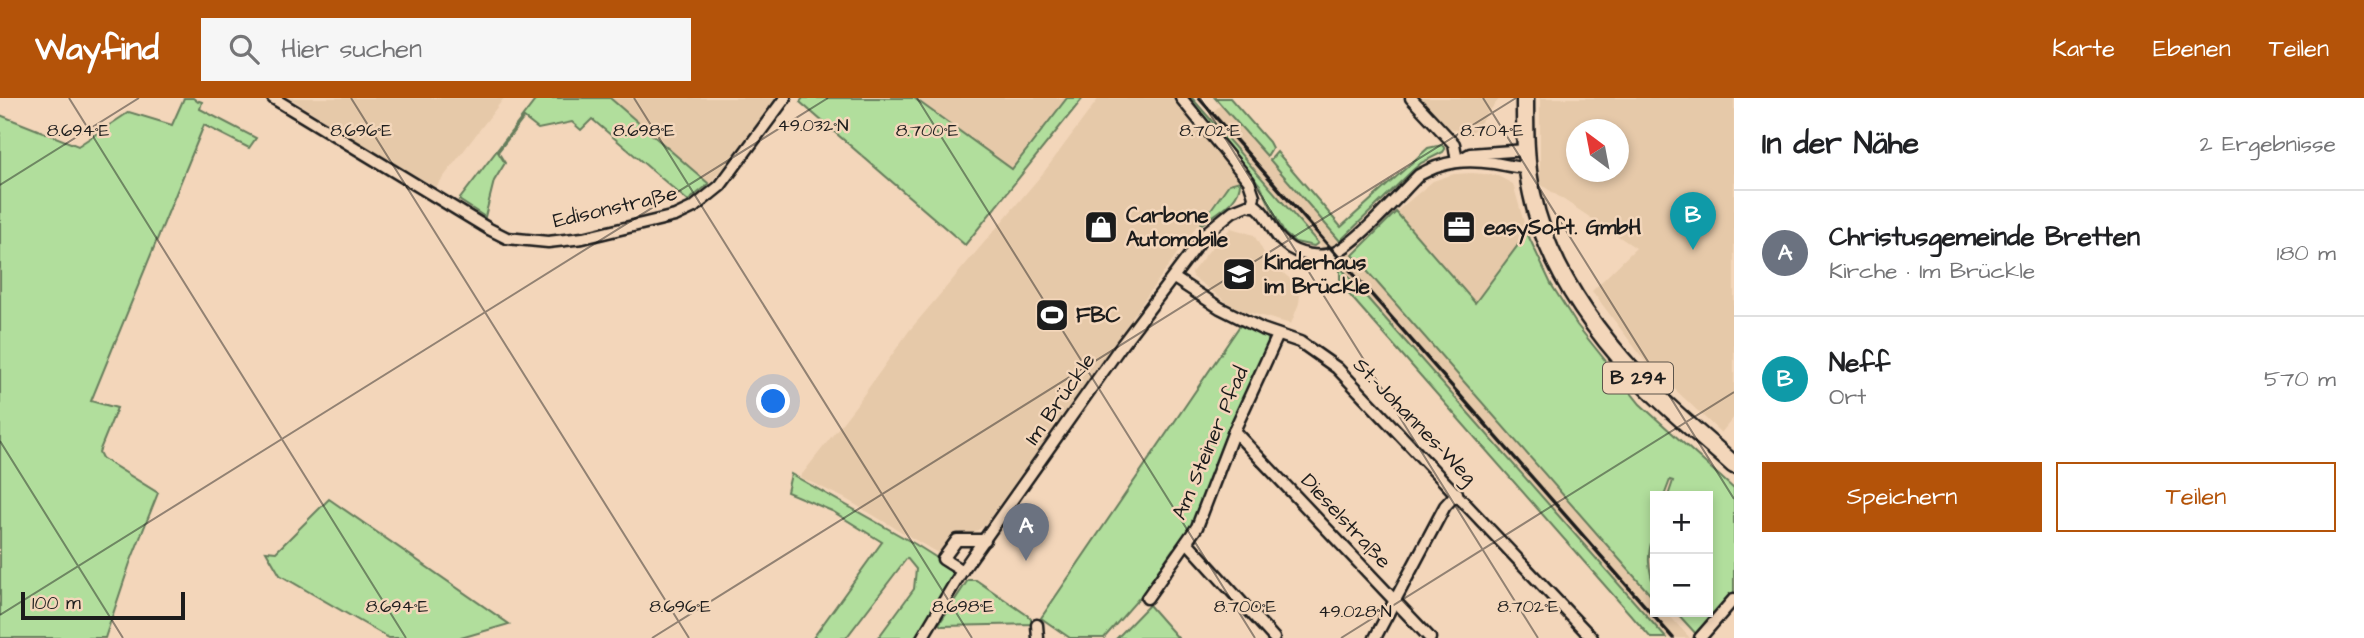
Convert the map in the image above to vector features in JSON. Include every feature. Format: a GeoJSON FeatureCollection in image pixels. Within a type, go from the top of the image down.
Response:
{"type":"FeatureCollection","features":[{"type":"Feature","properties":{"kind":"main road","name":"B 294"},"geometry":{"type":"LineString","coordinates":[[1525,98],[1527,168],[1532,196],[1550,252],[1562,275],[1635,374],[1734,465]]}},
{"type":"Feature","properties":{"kind":"street","name":"Edisonstraße"},"geometry":{"type":"LineString","coordinates":[[273,98],[489,229],[507,238],[548,243],[653,222],[694,207],[720,186],[785,98]]}},
{"type":"Feature","properties":{"kind":"street"},"geometry":{"type":"LineString","coordinates":[[1181,98],[1249,181],[1254,196],[1252,206],[1262,211],[1278,237],[1292,249],[1309,254],[1333,253],[1354,238],[1419,176],[1444,163],[1488,162],[1527,168]]}},
{"type":"Feature","properties":{"kind":"street"},"geometry":{"type":"LineString","coordinates":[[1411,98],[1454,144],[1457,161]]}},
{"type":"Feature","properties":{"kind":"street"},"geometry":{"type":"LineString","coordinates":[[1457,161],[1470,154],[1526,150]]}},
{"type":"Feature","properties":{"kind":"street","name":"Im Brückle"},"geometry":{"type":"LineString","coordinates":[[922,638],[962,571],[1121,346],[1207,232],[1240,207],[1252,206]]}},
{"type":"Feature","properties":{"kind":"street","name":"St.-Johannes-Weg"},"geometry":{"type":"LineString","coordinates":[[1174,278],[1220,308],[1278,335],[1300,342],[1337,368],[1592,638]]}},
{"type":"Feature","properties":{"kind":"street","name":"Am Steiner Pfad"},"geometry":{"type":"LineString","coordinates":[[1147,598],[1198,527],[1234,431],[1278,335]]}},
{"type":"Feature","properties":{"kind":"street","name":"Dieselstraße"},"geometry":{"type":"LineString","coordinates":[[1234,431],[1430,638]]}},
{"type":"Feature","properties":{"kind":"street"},"geometry":{"type":"LineString","coordinates":[[1376,638],[1445,506],[1457,493]]}},
{"type":"Feature","properties":{"kind":"street"},"geometry":{"type":"LineString","coordinates":[[962,571],[943,559],[957,540],[985,540]]}},
{"type":"Feature","properties":{"kind":"street"},"geometry":{"type":"LineString","coordinates":[[1187,542],[1274,638]]}},
{"type":"Feature","properties":{"kind":"street"},"geometry":{"type":"LineString","coordinates":[[1700,638],[1734,599]]}},
{"type":"Feature","properties":{"kind":"street"},"geometry":{"type":"LineString","coordinates":[[1037,625],[1038,638]]}},
{"type":"Feature","properties":{"kind":"shaded area"},"geometry":{"type":"Polygon","coordinates":[[[290,98],[504,98],[436,187],[290,98]]]}},
{"type":"Feature","properties":{"kind":"shaded area"},"geometry":{"type":"Polygon","coordinates":[[[610,98],[776,98],[732,158],[709,184],[610,98]]]}},
{"type":"Feature","properties":{"kind":"shaded area"},"geometry":{"type":"Polygon","coordinates":[[[916,98],[1066,98],[1012,168],[916,98]]]}},
{"type":"Feature","properties":{"kind":"shaded area"},"geometry":{"type":"Polygon","coordinates":[[[1099,98],[1173,98],[1240,181],[1229,184],[1208,210],[984,526],[968,536],[958,532],[941,555],[844,498],[800,477],[909,331],[1044,172],[1099,98]]]}},
{"type":"Feature","properties":{"kind":"shaded area"},"geometry":{"type":"Polygon","coordinates":[[[1414,98],[1500,98],[1471,134],[1443,126],[1414,98]]]}},
{"type":"Feature","properties":{"kind":"shaded area"},"geometry":{"type":"Polygon","coordinates":[[[1540,98],[1734,98],[1734,417],[1721,433],[1645,361],[1592,291],[1636,248],[1540,184],[1540,98]]]}},
{"type":"Feature","properties":{"kind":"shaded area"},"geometry":{"type":"Polygon","coordinates":[[[1221,105],[1650,594],[1650,617],[1671,617],[1690,638],[1666,638],[1207,116],[1221,105]]]}},
{"type":"Feature","properties":{"kind":"shaded area"},"geometry":{"type":"Polygon","coordinates":[[[1454,174],[1496,175],[1513,184],[1527,233],[1475,304],[1396,212],[1433,181],[1454,174]]]}},
{"type":"Feature","properties":{"kind":"shaded area","name":"Kinderhaus im Brückle"},"geometry":{"type":"Polygon","coordinates":[[[1231,228],[1254,235],[1268,260],[1301,288],[1291,324],[1244,311],[1228,303],[1193,277],[1192,272],[1231,228]]]}},
{"type":"Feature","properties":{"kind":"green space"},"geometry":{"type":"Polygon","coordinates":[[[184,98],[202,102],[200,109],[256,138],[249,148],[204,125],[91,401],[117,408],[99,452],[102,458],[158,493],[130,563],[105,638],[0,638],[0,115],[78,146],[129,112],[172,125],[184,98]]]}},
{"type":"Feature","properties":{"kind":"green space"},"geometry":{"type":"Polygon","coordinates":[[[537,98],[610,98],[709,184],[688,201],[592,119],[581,130],[572,122],[538,129],[524,118],[498,152],[505,163],[494,181],[485,217],[459,200],[537,98]]]}},
{"type":"Feature","properties":{"kind":"green space"},"geometry":{"type":"Polygon","coordinates":[[[803,98],[914,98],[1012,169],[1067,98],[1083,98],[965,245],[800,102],[803,98]]]}},
{"type":"Feature","properties":{"kind":"green space"},"geometry":{"type":"Polygon","coordinates":[[[1188,98],[1192,98],[1318,243],[1314,246],[1295,242],[1284,233],[1260,185],[1188,98]]]}},
{"type":"Feature","properties":{"kind":"green space"},"geometry":{"type":"Polygon","coordinates":[[[1215,98],[1230,98],[1269,142],[1272,148],[1267,156],[1215,98]]]}},
{"type":"Feature","properties":{"kind":"green space"},"geometry":{"type":"Polygon","coordinates":[[[1442,145],[1445,149],[1443,152],[1421,163],[1340,241],[1270,160],[1277,152],[1341,227],[1428,148],[1442,145]]]}},
{"type":"Feature","properties":{"kind":"green space"},"geometry":{"type":"Polygon","coordinates":[[[1240,181],[1236,196],[1231,202],[1199,226],[1229,184],[1240,181]]]}},
{"type":"Feature","properties":{"kind":"green space"},"geometry":{"type":"Polygon","coordinates":[[[1396,212],[1475,303],[1527,233],[1551,284],[1577,325],[1640,404],[1734,489],[1734,596],[1697,635],[1681,617],[1713,617],[1713,491],[1670,491],[1673,481],[1670,480],[1666,491],[1650,491],[1650,594],[1353,255],[1396,212]]]}},
{"type":"Feature","properties":{"kind":"green space"},"geometry":{"type":"Polygon","coordinates":[[[1340,267],[1666,638],[1651,638],[1340,284],[1340,267]]]}},
{"type":"Feature","properties":{"kind":"green space"},"geometry":{"type":"Polygon","coordinates":[[[1241,324],[1265,334],[1272,346],[1187,542],[1173,549],[1140,597],[1104,638],[1070,638],[1041,618],[1241,324]]]}},
{"type":"Feature","properties":{"kind":"green space"},"geometry":{"type":"Polygon","coordinates":[[[791,474],[956,570],[916,638],[878,638],[914,589],[916,569],[907,558],[846,638],[813,638],[882,542],[832,511],[787,492],[791,474]]]}},
{"type":"Feature","properties":{"kind":"green space"},"geometry":{"type":"Polygon","coordinates":[[[329,499],[509,624],[461,638],[389,638],[280,575],[266,551],[276,552],[329,499]]]}},
{"type":"Feature","properties":{"kind":"green space"},"geometry":{"type":"Polygon","coordinates":[[[968,580],[976,580],[1036,624],[942,626],[939,624],[968,580]]]}},
{"type":"Feature","properties":{"kind":"green space"},"geometry":{"type":"Polygon","coordinates":[[[1149,605],[1178,638],[1117,638],[1149,605]]]}},
{"type":"Feature","properties":{"kind":"railway"},"geometry":{"type":"LineString","coordinates":[[1199,98],[1673,638]]}},
{"type":"Feature","properties":{"kind":"place","name":"Carbone Automobile"},"geometry":{"type":"Point","coordinates":[1101,227]}},
{"type":"Feature","properties":{"kind":"place","name":"easySoft. GmbH"},"geometry":{"type":"Point","coordinates":[1459,227]}},
{"type":"Feature","properties":{"kind":"place","name":"Neff"},"geometry":{"type":"Point","coordinates":[1693,250]}},
{"type":"Feature","properties":{"kind":"place","name":"Kinderhaus im Brückle"},"geometry":{"type":"Point","coordinates":[1239,274]}},
{"type":"Feature","properties":{"kind":"place","name":"FBC"},"geometry":{"type":"Point","coordinates":[1052,315]}},
{"type":"Feature","properties":{"kind":"place","name":"Christusgemeinde Bretten"},"geometry":{"type":"Point","coordinates":[1026,561]}}]}
